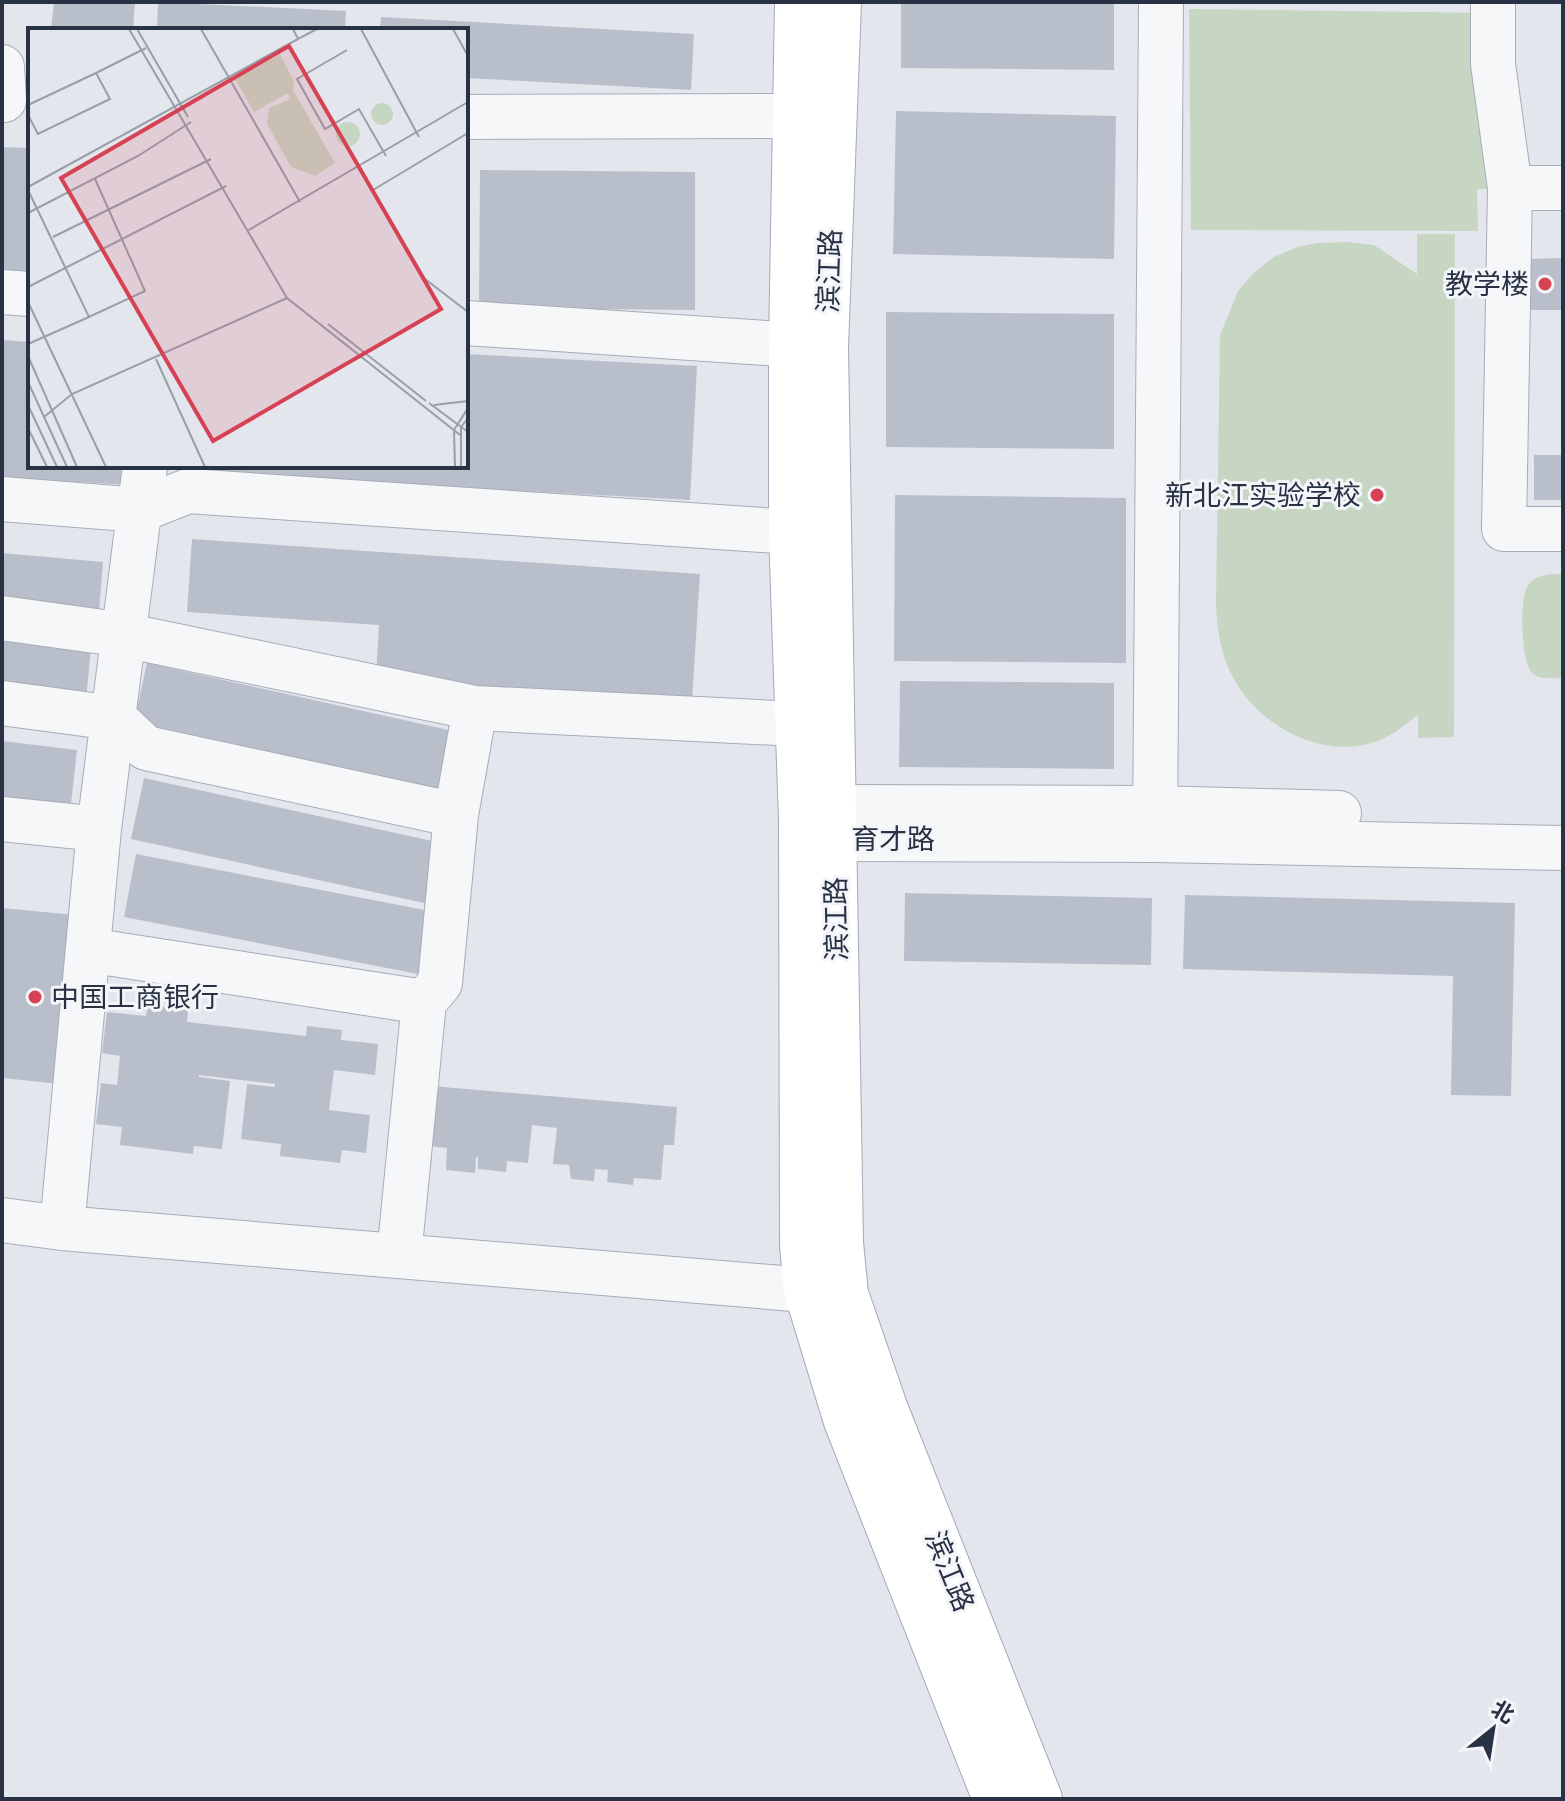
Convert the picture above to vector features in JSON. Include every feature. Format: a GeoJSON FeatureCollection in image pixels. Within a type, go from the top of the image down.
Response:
{"type":"FeatureCollection","features":[{"type":"Feature","properties":{"kind":"main road","name":"滨江路"},"geometry":{"type":"LineString","coordinates":[[797,2],[796,116],[808,346],[810,532],[841,1243],[846,1294],[885,1407],[1040,1799]]}},
{"type":"Feature","properties":{"kind":"main road","name":"滨江路"},"geometry":{"type":"LineString","coordinates":[[808,346],[835,97],[839,2]]}},
{"type":"Feature","properties":{"kind":"main road","name":"滨江路"},"geometry":{"type":"LineString","coordinates":[[810,532],[797,724],[823,822],[802,1245],[806,1290],[846,1421],[995,1799]]}},
{"type":"Feature","properties":{"kind":"street"},"geometry":{"type":"LineString","coordinates":[[1156,824],[1161,2]]}},
{"type":"Feature","properties":{"kind":"street"},"geometry":{"type":"LineString","coordinates":[[1493,2],[1493,64],[1510,188],[1504,529],[1563,529]]}},
{"type":"Feature","properties":{"kind":"street"},"geometry":{"type":"LineString","coordinates":[[468,117],[796,116],[835,97]]}},
{"type":"Feature","properties":{"kind":"street"},"geometry":{"type":"LineString","coordinates":[[1510,188],[1563,188]]}},
{"type":"Feature","properties":{"kind":"street"},"geometry":{"type":"LineString","coordinates":[[2,292],[28,294]]}},
{"type":"Feature","properties":{"kind":"street"},"geometry":{"type":"LineString","coordinates":[[468,323],[808,346]]}},
{"type":"Feature","properties":{"kind":"street"},"geometry":{"type":"LineString","coordinates":[[62,1228],[99,829],[145,468]]}},
{"type":"Feature","properties":{"kind":"street"},"geometry":{"type":"LineString","coordinates":[[2,499],[140,510],[188,491],[810,532]]}},
{"type":"Feature","properties":{"kind":"street"},"geometry":{"type":"LineString","coordinates":[[2,618],[124,635],[475,708],[797,724]]}},
{"type":"Feature","properties":{"kind":"street"},"geometry":{"type":"LineString","coordinates":[[2,703],[114,718],[146,748],[456,815]]}},
{"type":"Feature","properties":{"kind":"street"},"geometry":{"type":"LineString","coordinates":[[399,1256],[424,1002],[440,983],[456,815],[475,708]]}},
{"type":"Feature","properties":{"kind":"street"},"geometry":{"type":"LineString","coordinates":[[2,819],[99,829]]}},
{"type":"Feature","properties":{"kind":"street","name":"育才路"},"geometry":{"type":"LineString","coordinates":[[823,822],[1156,824],[1563,820]]}},
{"type":"Feature","properties":{"kind":"street","name":"育才路"},"geometry":{"type":"LineString","coordinates":[[1156,824],[1563,848]]}},
{"type":"Feature","properties":{"kind":"street"},"geometry":{"type":"LineString","coordinates":[[88,950],[424,1002]]}},
{"type":"Feature","properties":{"kind":"street"},"geometry":{"type":"LineString","coordinates":[[2,1220],[62,1228],[806,1290]]}},
{"type":"Feature","properties":{"kind":"green space"},"geometry":{"type":"Polygon","coordinates":[[[1189,9],[1493,13],[1487,189],[1477,189],[1478,231],[1191,230],[1189,9]]]}},
{"type":"Feature","properties":{"kind":"green space"},"geometry":{"type":"Polygon","coordinates":[[[1417,234],[1455,234],[1454,737],[1418,738],[1418,715],[1387,737],[1362,745],[1340,747],[1319,744],[1279,727],[1262,714],[1235,681],[1221,644],[1216,604],[1220,335],[1238,291],[1274,257],[1317,243],[1374,245],[1417,274],[1417,234]]]}},
{"type":"Feature","properties":{"kind":"green space"},"geometry":{"type":"Polygon","coordinates":[[[1563,574],[1563,678],[1542,678],[1532,673],[1525,657],[1522,615],[1525,592],[1528,585],[1539,577],[1563,574]]]}},
{"type":"Feature","properties":{"kind":"building"},"geometry":{"type":"Polygon","coordinates":[[[54,2],[135,2],[133,28],[51,28],[54,2]]]}},
{"type":"Feature","properties":{"kind":"building"},"geometry":{"type":"Polygon","coordinates":[[[158,2],[346,11],[345,28],[157,28],[158,2]]]}},
{"type":"Feature","properties":{"kind":"building"},"geometry":{"type":"Polygon","coordinates":[[[901,2],[1114,2],[1114,70],[901,68],[901,2]]]}},
{"type":"Feature","properties":{"kind":"building"},"geometry":{"type":"Polygon","coordinates":[[[381,17],[694,34],[691,90],[468,78],[468,28],[380,28],[381,17]]]}},
{"type":"Feature","properties":{"kind":"building"},"geometry":{"type":"Polygon","coordinates":[[[896,111],[1116,116],[1114,259],[893,254],[896,111]]]}},
{"type":"Feature","properties":{"kind":"building"},"geometry":{"type":"Polygon","coordinates":[[[2,147],[28,148],[28,285],[2,283],[2,147]]]}},
{"type":"Feature","properties":{"kind":"building"},"geometry":{"type":"Polygon","coordinates":[[[480,170],[695,172],[695,310],[479,308],[480,170]]]}},
{"type":"Feature","properties":{"kind":"building","name":"教学楼"},"geometry":{"type":"Polygon","coordinates":[[[1563,258],[1563,310],[1527,310],[1529,259],[1563,258]]]}},
{"type":"Feature","properties":{"kind":"building"},"geometry":{"type":"Polygon","coordinates":[[[886,312],[1114,314],[1114,449],[886,447],[886,312]]]}},
{"type":"Feature","properties":{"kind":"building"},"geometry":{"type":"Polygon","coordinates":[[[2,340],[28,342],[28,468],[133,468],[132,485],[2,478],[2,340]]]}},
{"type":"Feature","properties":{"kind":"building"},"geometry":{"type":"Polygon","coordinates":[[[468,354],[697,366],[690,500],[185,473],[186,468],[468,468],[468,354]]]}},
{"type":"Feature","properties":{"kind":"building"},"geometry":{"type":"Polygon","coordinates":[[[1534,455],[1563,455],[1563,500],[1534,500],[1534,455]]]}},
{"type":"Feature","properties":{"kind":"building"},"geometry":{"type":"Polygon","coordinates":[[[895,495],[1126,498],[1126,663],[894,661],[895,495]]]}},
{"type":"Feature","properties":{"kind":"building"},"geometry":{"type":"Polygon","coordinates":[[[192,539],[700,574],[692,701],[376,679],[379,625],[187,612],[192,539]]]}},
{"type":"Feature","properties":{"kind":"building"},"geometry":{"type":"Polygon","coordinates":[[[2,553],[103,562],[98,625],[2,616],[2,553]]]}},
{"type":"Feature","properties":{"kind":"building"},"geometry":{"type":"Polygon","coordinates":[[[2,630],[92,637],[86,700],[2,693],[2,630]]]}},
{"type":"Feature","properties":{"kind":"building"},"geometry":{"type":"Polygon","coordinates":[[[147,663],[458,732],[445,791],[134,722],[147,663]]]}},
{"type":"Feature","properties":{"kind":"building"},"geometry":{"type":"Polygon","coordinates":[[[900,681],[1114,683],[1114,769],[899,767],[900,681]]]}},
{"type":"Feature","properties":{"kind":"building"},"geometry":{"type":"Polygon","coordinates":[[[2,741],[77,750],[70,813],[2,805],[2,741]]]}},
{"type":"Feature","properties":{"kind":"building"},"geometry":{"type":"Polygon","coordinates":[[[144,778],[446,844],[433,905],[131,839],[144,778]]]}},
{"type":"Feature","properties":{"kind":"building"},"geometry":{"type":"Polygon","coordinates":[[[136,854],[435,912],[423,975],[124,917],[136,854]]]}},
{"type":"Feature","properties":{"kind":"building"},"geometry":{"type":"Polygon","coordinates":[[[905,893],[1152,898],[1151,965],[904,961],[905,893]]]}},
{"type":"Feature","properties":{"kind":"building"},"geometry":{"type":"Polygon","coordinates":[[[1185,895],[1515,903],[1511,1096],[1451,1095],[1453,976],[1183,969],[1185,895]]]}},
{"type":"Feature","properties":{"kind":"building","name":"中国工商银行"},"geometry":{"type":"Polygon","coordinates":[[[2,908],[75,915],[60,1084],[2,1078],[2,908]]]}},
{"type":"Feature","properties":{"kind":"building"},"geometry":{"type":"Polygon","coordinates":[[[148,1005],[188,1010],[187,1022],[306,1036],[307,1026],[342,1030],[341,1040],[378,1044],[375,1075],[334,1070],[329,1110],[370,1115],[366,1153],[342,1150],[340,1163],[280,1156],[281,1144],[241,1139],[247,1084],[275,1087],[275,1084],[199,1075],[230,1081],[222,1149],[194,1146],[193,1154],[120,1145],[122,1127],[96,1124],[101,1083],[117,1085],[120,1056],[102,1053],[107,1012],[146,1016],[148,1005]]]}},
{"type":"Feature","properties":{"kind":"building"},"geometry":{"type":"Polygon","coordinates":[[[420,1085],[677,1107],[674,1145],[664,1145],[661,1180],[634,1178],[633,1185],[607,1182],[608,1170],[595,1169],[594,1181],[571,1179],[569,1165],[553,1164],[557,1128],[532,1125],[528,1163],[507,1161],[506,1172],[478,1169],[476,1157],[475,1173],[446,1170],[447,1148],[429,1146],[420,1085]]]}},
{"type":"Feature","properties":{"kind":"place","name":"教学楼"},"geometry":{"type":"Point","coordinates":[1545,284]}},
{"type":"Feature","properties":{"kind":"place","name":"新北江实验学校"},"geometry":{"type":"Point","coordinates":[1377,495]}},
{"type":"Feature","properties":{"kind":"place","name":"中国工商银行"},"geometry":{"type":"Point","coordinates":[35,997]}}]}
